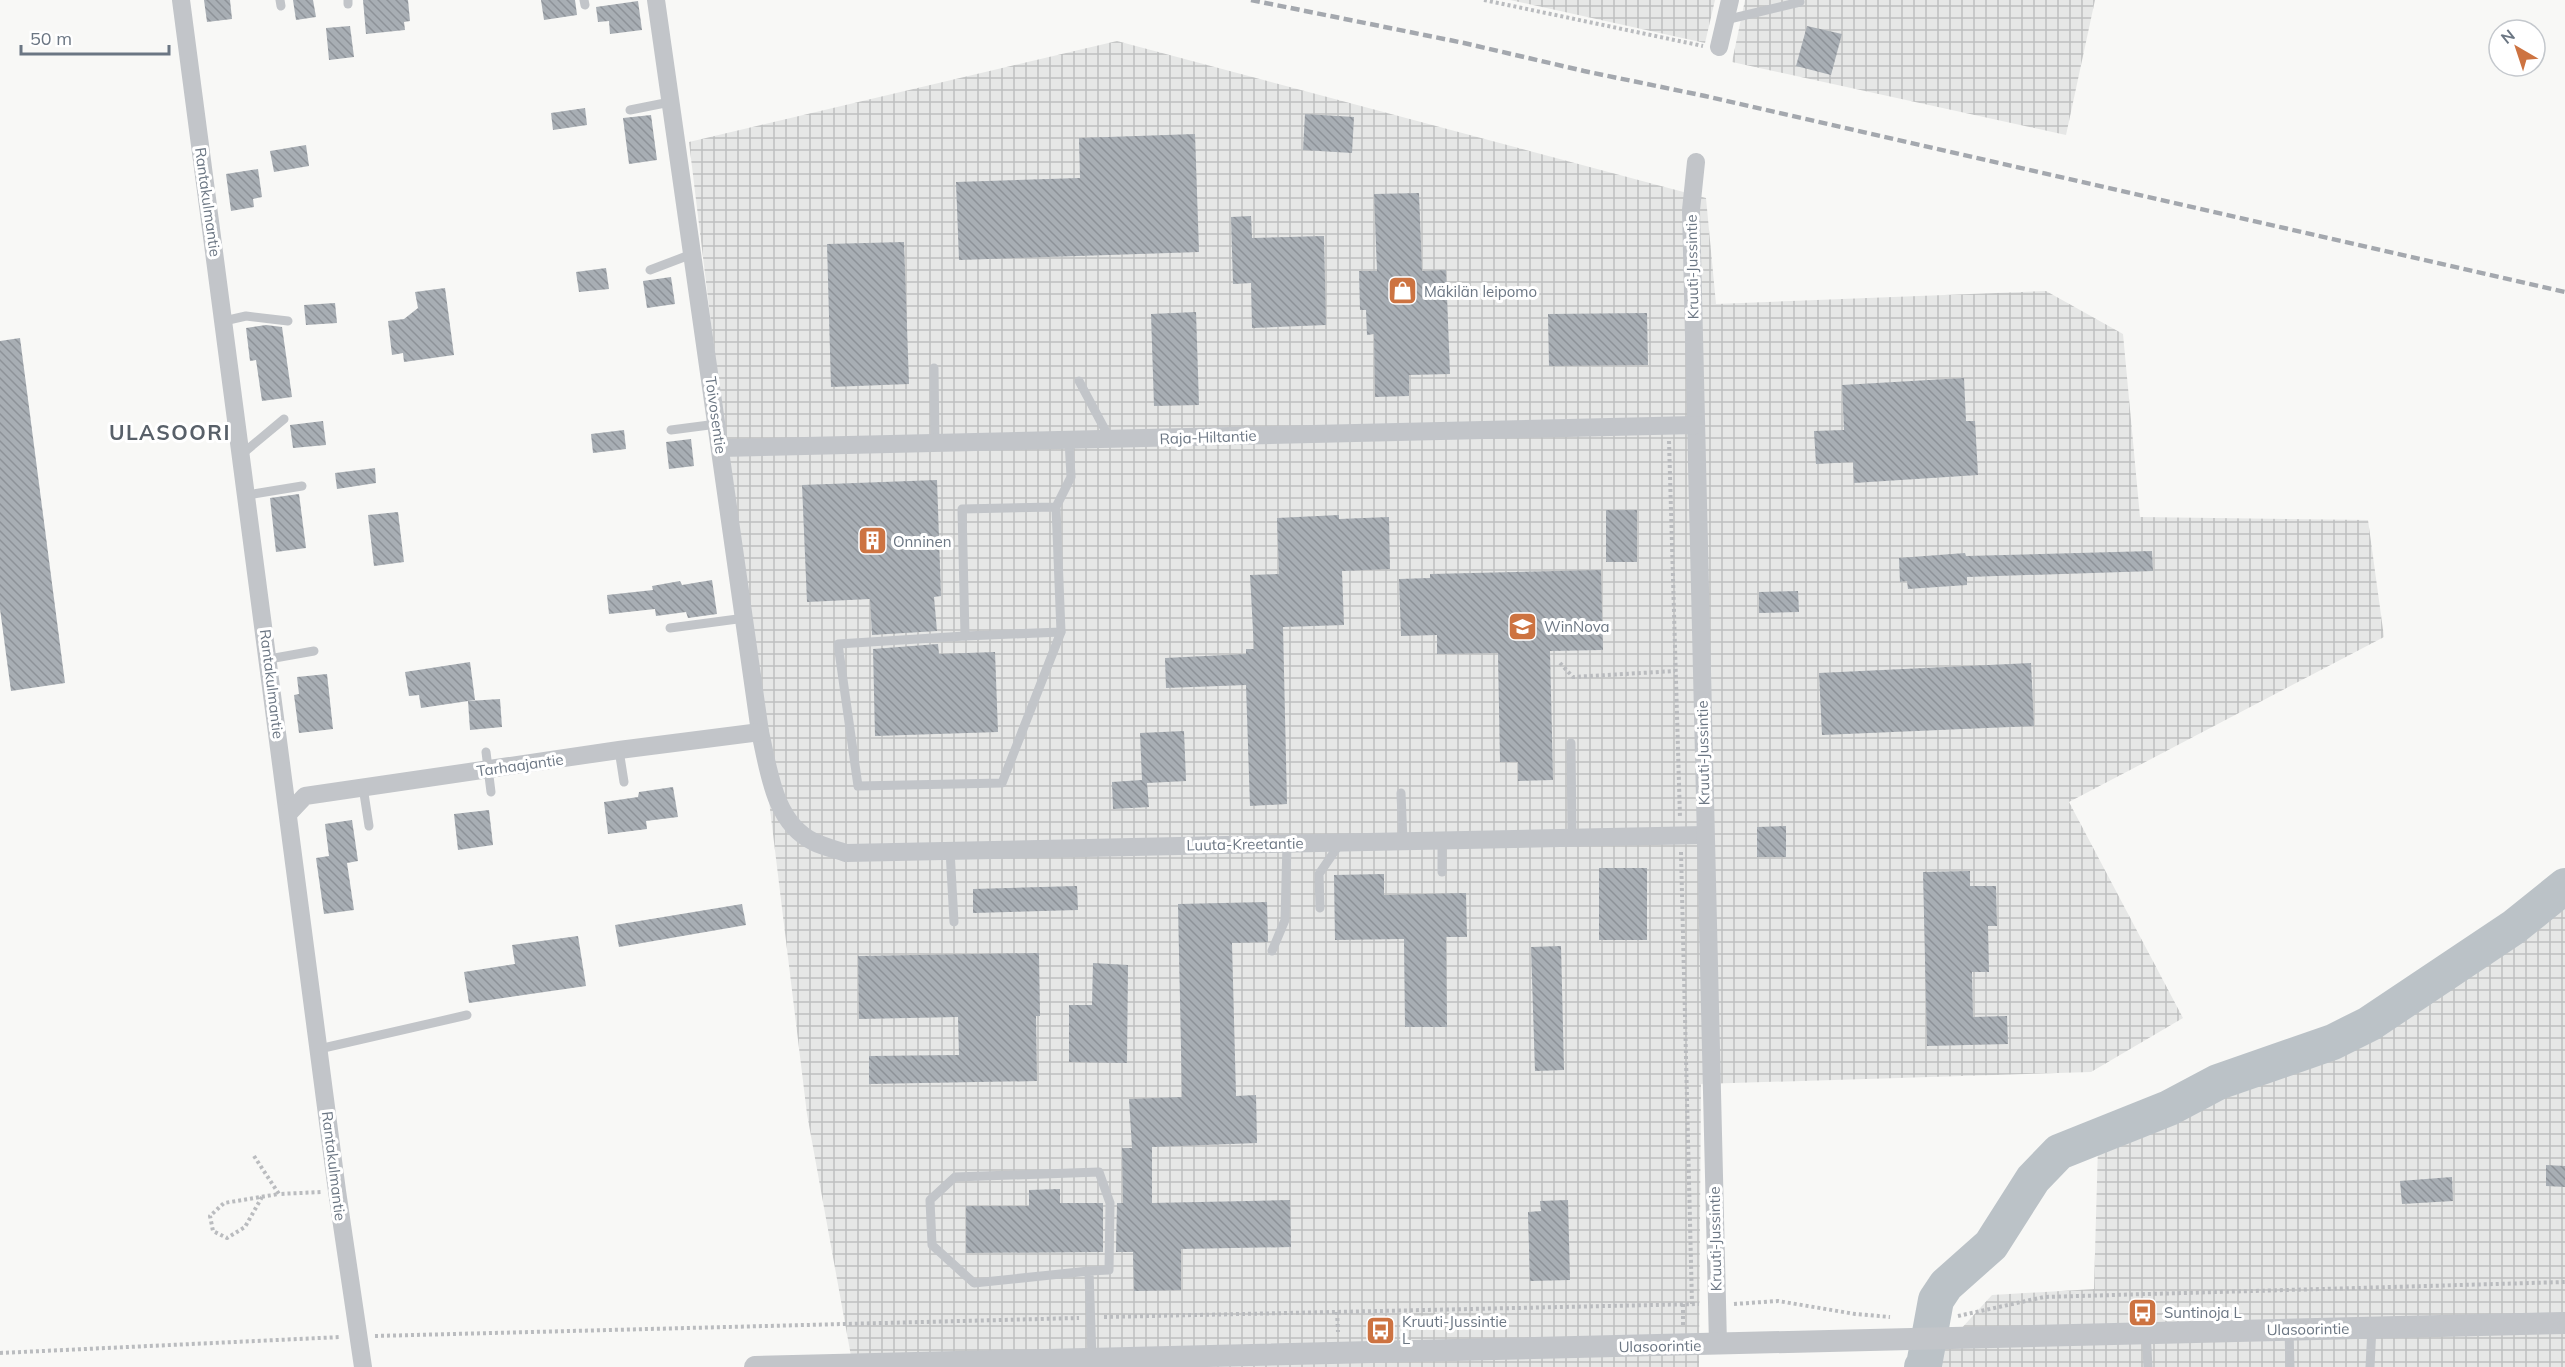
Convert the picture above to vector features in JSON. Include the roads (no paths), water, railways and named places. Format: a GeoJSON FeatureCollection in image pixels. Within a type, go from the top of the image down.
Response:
{"type":"FeatureCollection","features":[{"type":"Feature","properties":{"kind":"street","name":"Rantakulmantie"},"geometry":{"type":"LineString","coordinates":[[181,0],[356,1336],[363,1367]]}},
{"type":"Feature","properties":{"kind":"street","name":"Toivosentie"},"geometry":{"type":"LineString","coordinates":[[656,0],[760,732],[774,793],[792,825]]}},
{"type":"Feature","properties":{"kind":"street"},"geometry":{"type":"LineString","coordinates":[[1719,47],[1730,0]]}},
{"type":"Feature","properties":{"kind":"street","name":"Kruuti-Jussintie"},"geometry":{"type":"LineString","coordinates":[[1696,162],[1691,210],[1718,1344]]}},
{"type":"Feature","properties":{"kind":"street","name":"Raja-Hiltantie"},"geometry":{"type":"LineString","coordinates":[[720,448],[1696,424]]}},
{"type":"Feature","properties":{"kind":"street","name":"Tarhaajantie"},"geometry":{"type":"LineString","coordinates":[[288,814],[305,796],[619,750],[760,732]]}},
{"type":"Feature","properties":{"kind":"street","name":"Luuta-Kreetantie"},"geometry":{"type":"LineString","coordinates":[[792,825],[813,842],[846,853],[1705,835]]}},
{"type":"Feature","properties":{"kind":"street","name":"Ulasoorintie"},"geometry":{"type":"LineString","coordinates":[[755,1367],[1033,1364],[1092,1359],[1377,1356],[1905,1340],[1953,1327],[2146,1333],[2565,1323]]}},
{"type":"Feature","properties":{"kind":"lane"},"geometry":{"type":"LineString","coordinates":[[1725,20],[1800,2]]}},
{"type":"Feature","properties":{"kind":"lane"},"geometry":{"type":"LineString","coordinates":[[630,110],[670,102]]}},
{"type":"Feature","properties":{"kind":"lane"},"geometry":{"type":"LineString","coordinates":[[650,270],[692,254]]}},
{"type":"Feature","properties":{"kind":"lane"},"geometry":{"type":"LineString","coordinates":[[224,321],[246,316],[288,321]]}},
{"type":"Feature","properties":{"kind":"lane"},"geometry":{"type":"LineString","coordinates":[[934,368],[934,443]]}},
{"type":"Feature","properties":{"kind":"lane"},"geometry":{"type":"LineString","coordinates":[[1079,381],[1110,439]]}},
{"type":"Feature","properties":{"kind":"lane"},"geometry":{"type":"LineString","coordinates":[[242,454],[284,419]]}},
{"type":"Feature","properties":{"kind":"lane"},"geometry":{"type":"LineString","coordinates":[[671,430],[717,424]]}},
{"type":"Feature","properties":{"kind":"lane"},"geometry":{"type":"LineString","coordinates":[[1061,632],[838,644],[858,786],[1002,783],[1061,632],[1056,507],[1071,477],[1069,440]]}},
{"type":"Feature","properties":{"kind":"lane"},"geometry":{"type":"LineString","coordinates":[[247,495],[302,486]]}},
{"type":"Feature","properties":{"kind":"lane"},"geometry":{"type":"LineString","coordinates":[[965,636],[962,509],[1056,507]]}},
{"type":"Feature","properties":{"kind":"lane"},"geometry":{"type":"LineString","coordinates":[[670,628],[745,618]]}},
{"type":"Feature","properties":{"kind":"lane"},"geometry":{"type":"LineString","coordinates":[[269,659],[314,651]]}},
{"type":"Feature","properties":{"kind":"lane"},"geometry":{"type":"LineString","coordinates":[[1570,743],[1572,838]]}},
{"type":"Feature","properties":{"kind":"lane"},"geometry":{"type":"LineString","coordinates":[[619,750],[624,782]]}},
{"type":"Feature","properties":{"kind":"lane"},"geometry":{"type":"LineString","coordinates":[[486,752],[490,792]]}},
{"type":"Feature","properties":{"kind":"lane"},"geometry":{"type":"LineString","coordinates":[[363,787],[369,826]]}},
{"type":"Feature","properties":{"kind":"lane"},"geometry":{"type":"LineString","coordinates":[[1401,793],[1403,841]]}},
{"type":"Feature","properties":{"kind":"lane"},"geometry":{"type":"LineString","coordinates":[[1442,840],[1442,872]]}},
{"type":"Feature","properties":{"kind":"lane"},"geometry":{"type":"LineString","coordinates":[[1320,908],[1319,874],[1341,842]]}},
{"type":"Feature","properties":{"kind":"lane"},"geometry":{"type":"LineString","coordinates":[[1272,951],[1285,920],[1287,843]]}},
{"type":"Feature","properties":{"kind":"lane"},"geometry":{"type":"LineString","coordinates":[[950,850],[954,922]]}},
{"type":"Feature","properties":{"kind":"lane"},"geometry":{"type":"LineString","coordinates":[[319,1049],[467,1015]]}},
{"type":"Feature","properties":{"kind":"lane"},"geometry":{"type":"LineString","coordinates":[[1099,1172],[1110,1203],[1109,1270],[1089,1271],[974,1282],[933,1245],[930,1200],[955,1177],[1099,1172]]}},
{"type":"Feature","properties":{"kind":"lane"},"geometry":{"type":"LineString","coordinates":[[1089,1271],[1092,1359]]}},
{"type":"Feature","properties":{"kind":"lane"},"geometry":{"type":"LineString","coordinates":[[2370,1367],[2372,1327]]}},
{"type":"Feature","properties":{"kind":"lane"},"geometry":{"type":"LineString","coordinates":[[2289,1329],[2290,1367]]}},
{"type":"Feature","properties":{"kind":"lane"},"geometry":{"type":"LineString","coordinates":[[2146,1333],[2148,1367]]}},
{"type":"Feature","properties":{"kind":"waterway"},"geometry":{"type":"LineString","coordinates":[[1922,1367],[1936,1300],[1946,1285],[1991,1245],[2033,1179],[2059,1152],[2169,1108],[2218,1082],[2333,1042],[2369,1024],[2514,927],[2565,886]]}},
{"type":"Feature","properties":{"kind":"railway"},"geometry":{"type":"LineString","coordinates":[[1251,0],[1464,43],[1705,96],[2565,292]]}},
{"type":"Feature","properties":{"kind":"place","name":"Mäkilän leipomo"},"geometry":{"type":"Point","coordinates":[1403,291]}},
{"type":"Feature","properties":{"kind":"place","name":"Onninen"},"geometry":{"type":"Point","coordinates":[872,541]}},
{"type":"Feature","properties":{"kind":"place","name":"WinNova"},"geometry":{"type":"Point","coordinates":[1523,626]}},
{"type":"Feature","properties":{"kind":"place","name":"Suntinoja L"},"geometry":{"type":"Point","coordinates":[2143,1312]}},
{"type":"Feature","properties":{"kind":"place","name":"Kruuti-Jussintie L"},"geometry":{"type":"Point","coordinates":[1381,1330]}},
{"type":"Feature","properties":{"kind":"district","name":"ULASOORI"},"geometry":{"type":"Point","coordinates":[170,432]}}]}
